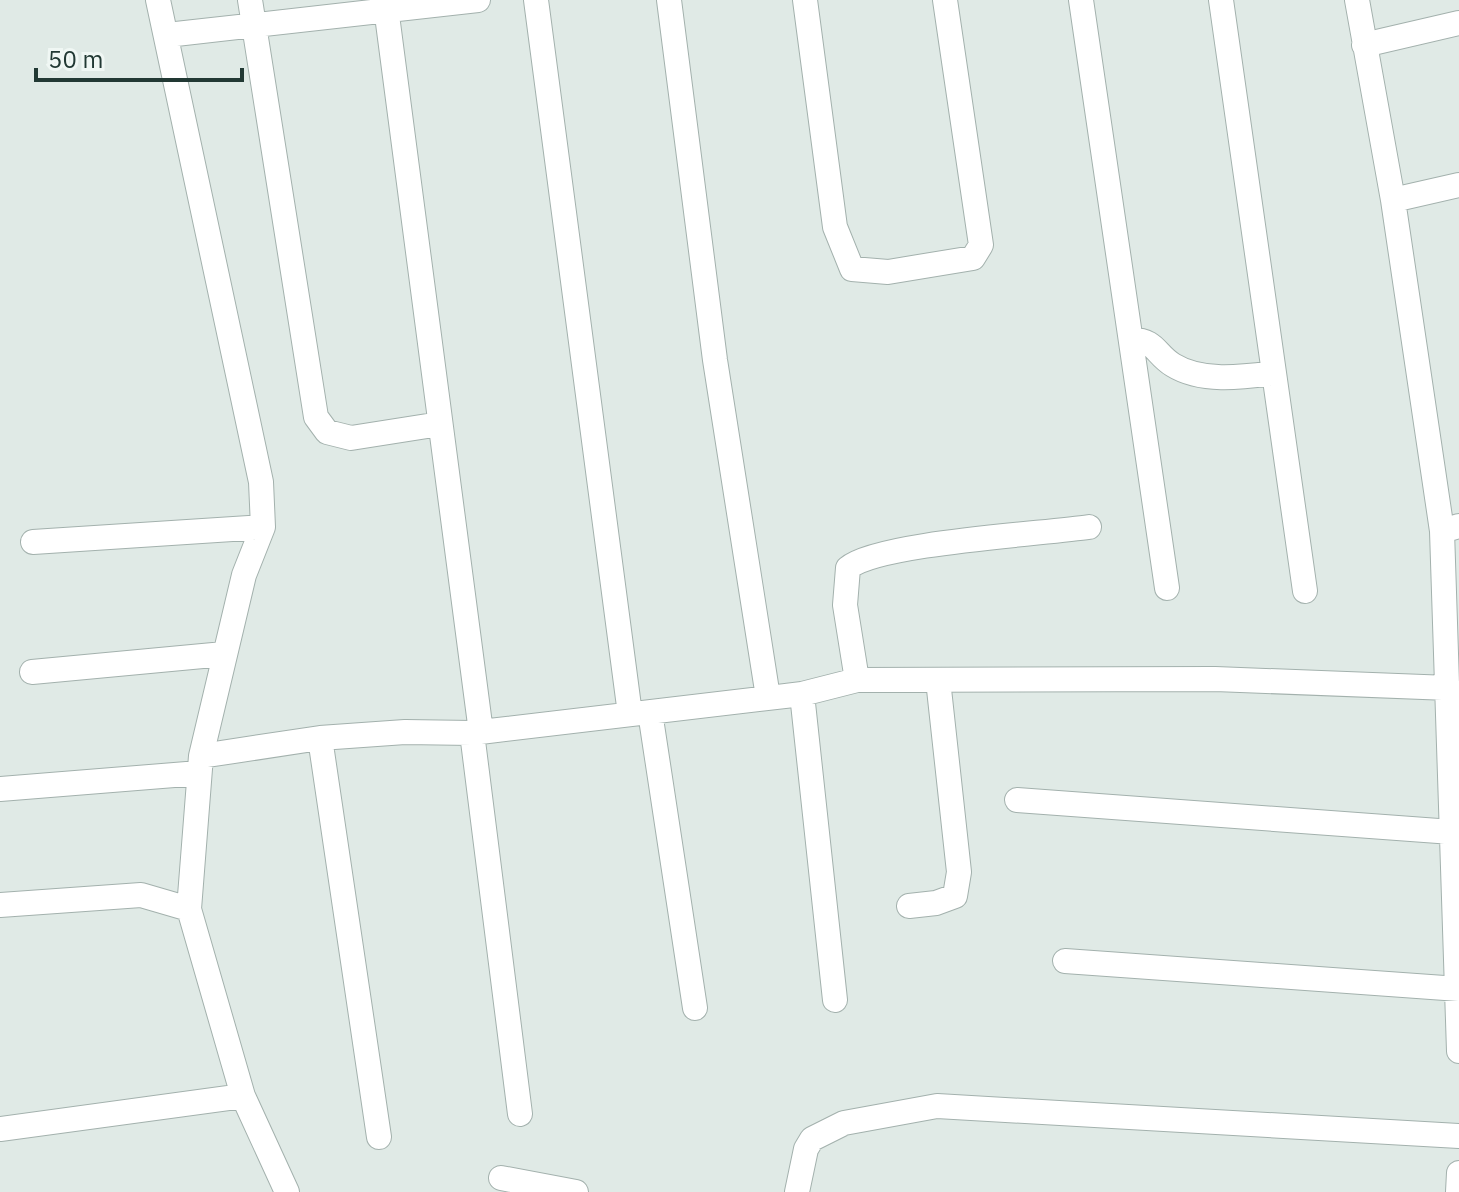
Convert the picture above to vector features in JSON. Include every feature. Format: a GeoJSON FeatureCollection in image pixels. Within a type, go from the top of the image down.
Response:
{"type":"FeatureCollection","features":[{"type":"Feature","properties":{"kind":"street"},"geometry":{"type":"LineString","coordinates":[[158,0],[261,482],[263,527],[244,575],[200,764],[189,909],[243,1096],[287,1192]]}},
{"type":"Feature","properties":{"kind":"street"},"geometry":{"type":"LineString","coordinates":[[250,0],[316,417],[327,432],[351,438],[440,424]]}},
{"type":"Feature","properties":{"kind":"street"},"geometry":{"type":"LineString","coordinates":[[167,35],[254,28],[386,6],[478,0]]}},
{"type":"Feature","properties":{"kind":"street"},"geometry":{"type":"LineString","coordinates":[[536,0],[640,713],[695,1008]]}},
{"type":"Feature","properties":{"kind":"street"},"geometry":{"type":"LineString","coordinates":[[669,0],[715,360],[768,697]]}},
{"type":"Feature","properties":{"kind":"street"},"geometry":{"type":"LineString","coordinates":[[805,0],[835,227],[852,269],[888,272],[973,258],[981,245],[945,0]]}},
{"type":"Feature","properties":{"kind":"street"},"geometry":{"type":"LineString","coordinates":[[1081,0],[1167,588]]}},
{"type":"Feature","properties":{"kind":"street"},"geometry":{"type":"LineString","coordinates":[[1221,0],[1305,591]]}},
{"type":"Feature","properties":{"kind":"street"},"geometry":{"type":"LineString","coordinates":[[1357,0],[1450,529],[1449,688],[1455,760],[1452,832],[1459,1051]]}},
{"type":"Feature","properties":{"kind":"street"},"geometry":{"type":"LineString","coordinates":[[386,6],[440,424],[520,1114]]}},
{"type":"Feature","properties":{"kind":"street"},"geometry":{"type":"LineString","coordinates":[[1364,45],[1459,23]]}},
{"type":"Feature","properties":{"kind":"street"},"geometry":{"type":"LineString","coordinates":[[1393,200],[1459,185]]}},
{"type":"Feature","properties":{"kind":"street"},"geometry":{"type":"LineString","coordinates":[[1132,340],[1154,344],[1173,365],[1204,375],[1237,377],[1274,373]]}},
{"type":"Feature","properties":{"kind":"street"},"geometry":{"type":"LineString","coordinates":[[33,542],[263,527]]}},
{"type":"Feature","properties":{"kind":"street"},"geometry":{"type":"LineString","coordinates":[[857,680],[845,587],[848,568],[860,558],[932,545],[1089,527]]}},
{"type":"Feature","properties":{"kind":"street"},"geometry":{"type":"LineString","coordinates":[[32,672],[224,654]]}},
{"type":"Feature","properties":{"kind":"street"},"geometry":{"type":"LineString","coordinates":[[0,789],[200,764],[320,738],[405,732],[476,733],[802,694],[857,680],[1215,679],[1449,688]]}},
{"type":"Feature","properties":{"kind":"street"},"geometry":{"type":"LineString","coordinates":[[909,906],[936,903],[955,896],[959,872],[938,680]]}},
{"type":"Feature","properties":{"kind":"street"},"geometry":{"type":"LineString","coordinates":[[802,694],[835,1000]]}},
{"type":"Feature","properties":{"kind":"street"},"geometry":{"type":"LineString","coordinates":[[320,738],[379,1137]]}},
{"type":"Feature","properties":{"kind":"street"},"geometry":{"type":"LineString","coordinates":[[1017,800],[1452,832]]}},
{"type":"Feature","properties":{"kind":"street"},"geometry":{"type":"LineString","coordinates":[[0,905],[141,895],[189,909]]}},
{"type":"Feature","properties":{"kind":"street"},"geometry":{"type":"LineString","coordinates":[[1065,961],[1458,988]]}},
{"type":"Feature","properties":{"kind":"street"},"geometry":{"type":"LineString","coordinates":[[0,1129],[243,1096]]}},
{"type":"Feature","properties":{"kind":"street"},"geometry":{"type":"LineString","coordinates":[[797,1192],[806,1149],[812,1139],[844,1123],[937,1106],[1459,1136]]}},
{"type":"Feature","properties":{"kind":"street"},"geometry":{"type":"LineString","coordinates":[[1458,1192],[1459,1173]]}},
{"type":"Feature","properties":{"kind":"street"},"geometry":{"type":"LineString","coordinates":[[501,1178],[576,1192]]}}]}
